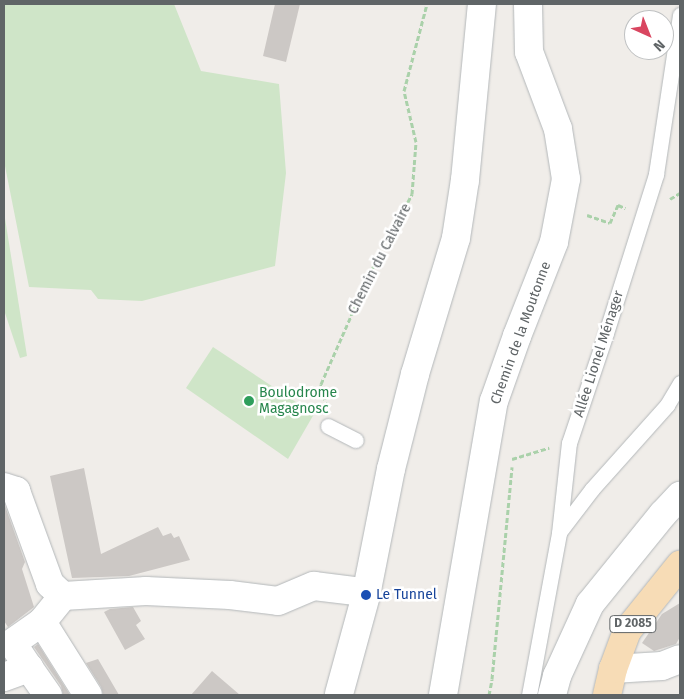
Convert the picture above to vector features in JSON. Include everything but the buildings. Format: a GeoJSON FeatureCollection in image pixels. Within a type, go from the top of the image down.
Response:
{"type":"FeatureCollection","features":[{"type":"Feature","properties":{"kind":"main road","name":"D 2085"},"geometry":{"type":"LineString","coordinates":[[607,695],[613,669],[627,631],[680,564]]}},
{"type":"Feature","properties":{"kind":"street"},"geometry":{"type":"LineString","coordinates":[[339,694],[366,595],[391,470],[415,374],[456,238],[465,180],[482,4]]}},
{"type":"Feature","properties":{"kind":"street","name":"Chemin de la Moutonne"},"geometry":{"type":"LineString","coordinates":[[443,695],[494,401],[554,242],[566,179],[558,129],[529,52],[528,4]]}},
{"type":"Feature","properties":{"kind":"street"},"geometry":{"type":"LineString","coordinates":[[4,487],[16,492],[50,584],[63,596],[146,591],[230,595],[278,601],[314,586],[354,591],[366,595]]}},
{"type":"Feature","properties":{"kind":"street"},"geometry":{"type":"LineString","coordinates":[[552,695],[557,676],[590,604],[662,514],[680,496]]}},
{"type":"Feature","properties":{"kind":"street"},"geometry":{"type":"LineString","coordinates":[[48,695],[12,643],[42,622],[63,596]]}},
{"type":"Feature","properties":{"kind":"street"},"geometry":{"type":"LineString","coordinates":[[42,622],[88,695]]}},
{"type":"Feature","properties":{"kind":"street"},"geometry":{"type":"LineString","coordinates":[[613,669],[662,666],[680,659]]}},
{"type":"Feature","properties":{"kind":"street"},"geometry":{"type":"LineString","coordinates":[[4,677],[29,668]]}},
{"type":"Feature","properties":{"kind":"lane","name":"Allée Lionel Ménager"},"geometry":{"type":"LineString","coordinates":[[529,695],[559,533],[569,443],[644,216],[656,174],[680,15]]}},
{"type":"Feature","properties":{"kind":"lane"},"geometry":{"type":"LineString","coordinates":[[559,533],[592,488],[667,405],[680,382]]}},
{"type":"Feature","properties":{"kind":"lane"},"geometry":{"type":"LineString","coordinates":[[328,419],[356,440]]}},
{"type":"Feature","properties":{"kind":"path","name":"Chemin du Calvaire"},"geometry":{"type":"LineString","coordinates":[[328,419],[322,384],[368,275],[412,194],[416,142],[404,91],[427,4]]}},
{"type":"Feature","properties":{"kind":"path"},"geometry":{"type":"LineString","coordinates":[[588,205],[586,214],[610,223],[618,205],[627,209],[628,222],[644,216]]}},
{"type":"Feature","properties":{"kind":"path"},"geometry":{"type":"LineString","coordinates":[[489,695],[510,497],[512,465],[510,459],[569,443]]}},
{"type":"Feature","properties":{"kind":"green space"},"geometry":{"type":"Polygon","coordinates":[[[4,4],[174,4],[201,71],[279,84],[286,173],[275,266],[142,301],[98,299],[91,290],[29,287],[4,161],[4,4]]]}},
{"type":"Feature","properties":{"kind":"green space"},"geometry":{"type":"Polygon","coordinates":[[[4,212],[27,356],[20,358],[4,310],[4,212]]]}},
{"type":"Feature","properties":{"kind":"green space","name":"Boulodrome Magagnosc"},"geometry":{"type":"Polygon","coordinates":[[[213,347],[314,414],[288,459],[186,388],[213,347]]]}},
{"type":"Feature","properties":{"kind":"place","name":"Boulodrome Magagnosc"},"geometry":{"type":"Point","coordinates":[249,401]}},
{"type":"Feature","properties":{"kind":"place","name":"Le Tunnel"},"geometry":{"type":"Point","coordinates":[366,595]}}]}
